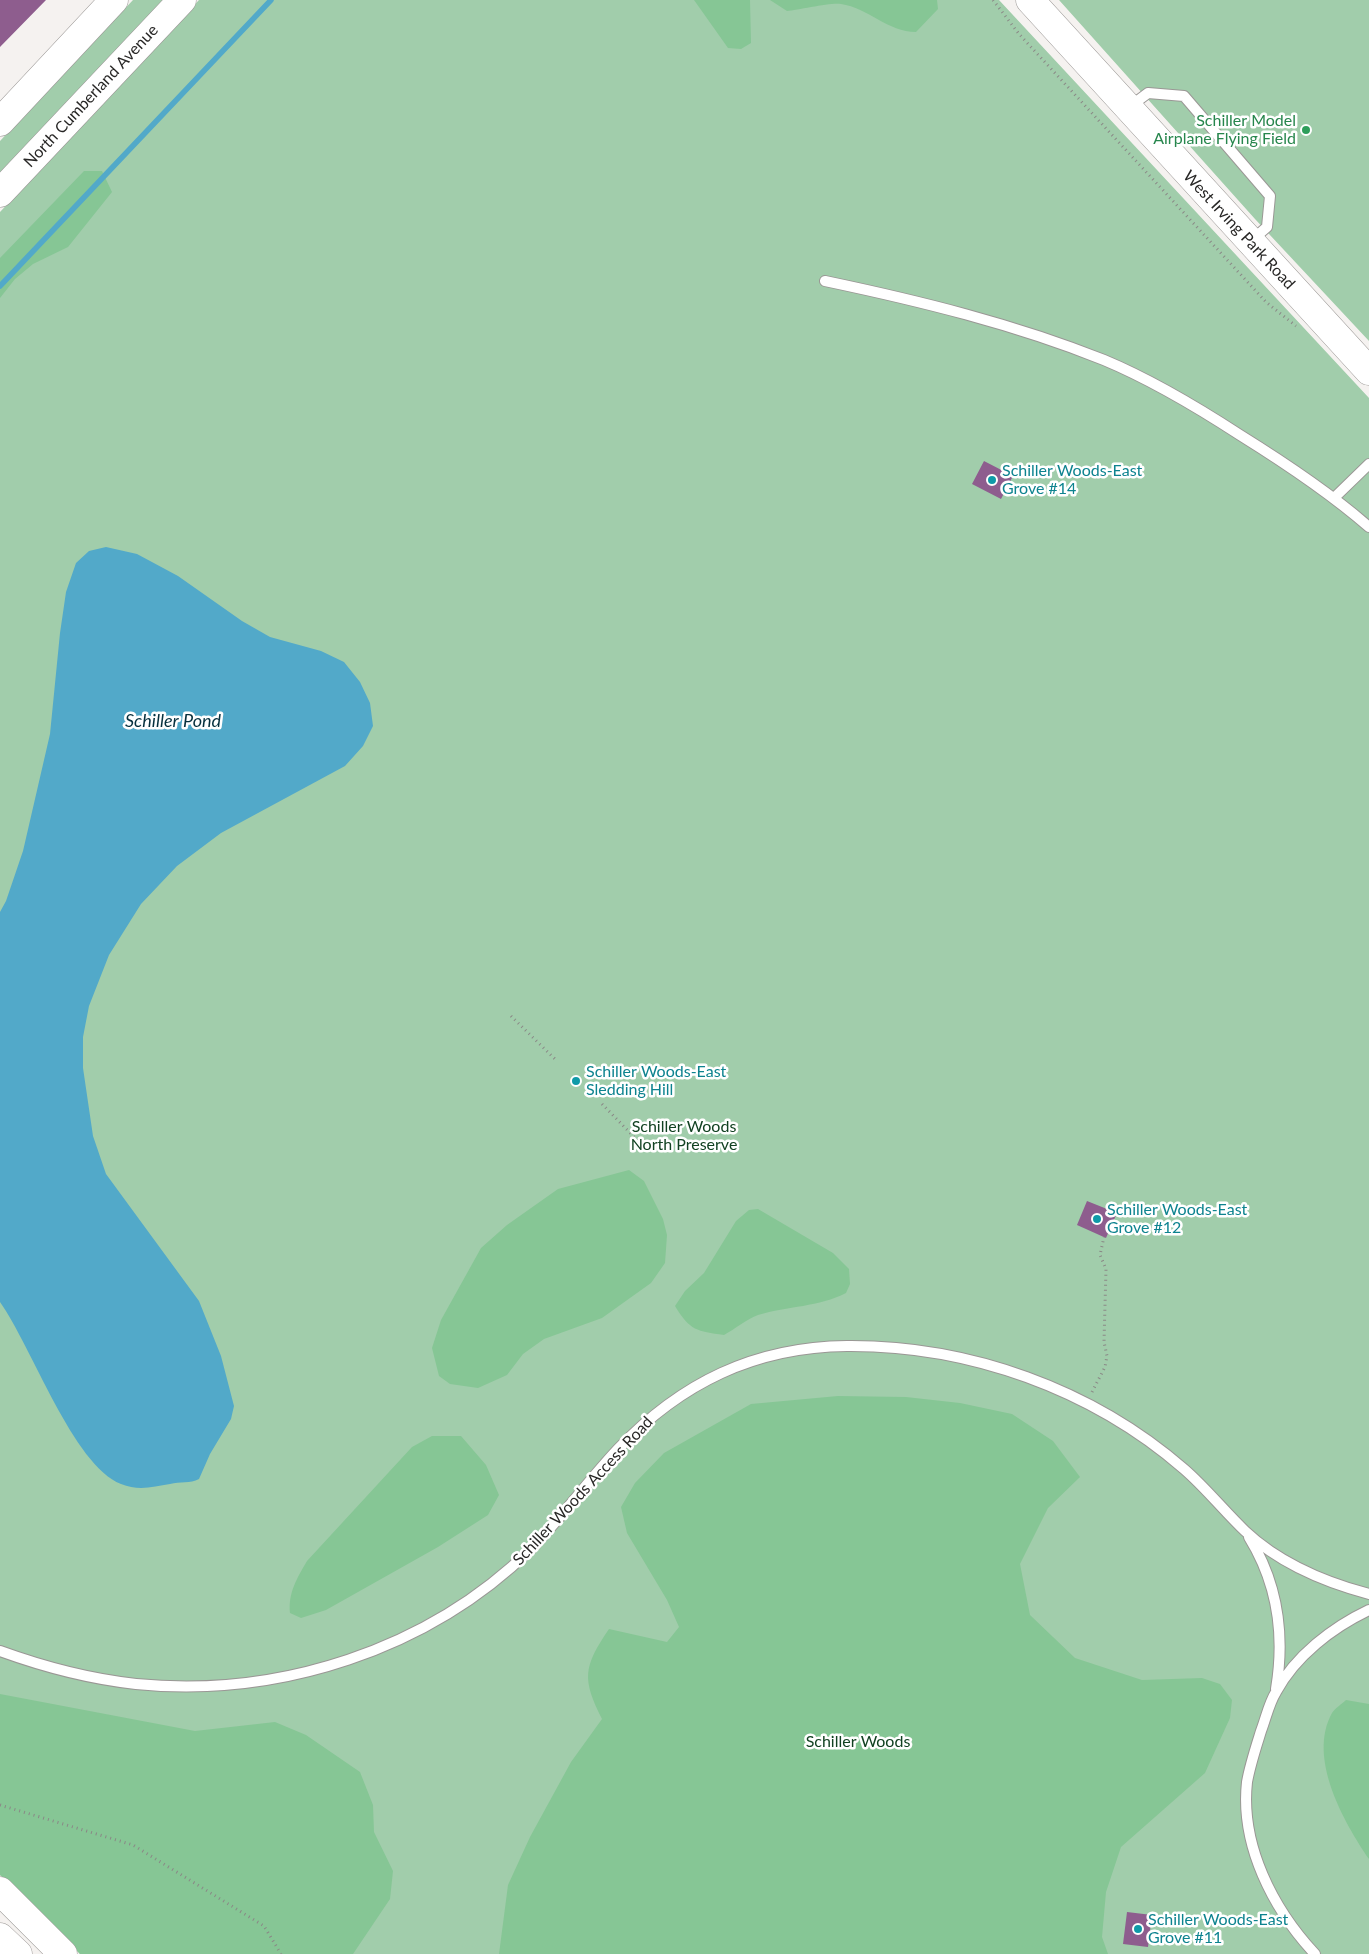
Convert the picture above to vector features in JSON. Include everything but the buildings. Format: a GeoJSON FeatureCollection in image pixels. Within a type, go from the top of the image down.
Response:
{"type":"FeatureCollection","features":[{"type":"Feature","properties":{"kind":"main road"},"geometry":{"type":"LineString","coordinates":[[0,122],[114,0]]}},
{"type":"Feature","properties":{"kind":"main road","name":"North Cumberland Avenue"},"geometry":{"type":"LineString","coordinates":[[0,192],[182,0]]}},
{"type":"Feature","properties":{"kind":"main road","name":"West Irving Park Road"},"geometry":{"type":"LineString","coordinates":[[1030,0],[1369,371]]}},
{"type":"Feature","properties":{"kind":"main road"},"geometry":{"type":"LineString","coordinates":[[0,1891],[63,1954]]}},
{"type":"Feature","properties":{"kind":"main road"},"geometry":{"type":"LineString","coordinates":[[0,1937],[18,1954]]}},
{"type":"Feature","properties":{"kind":"lane"},"geometry":{"type":"LineString","coordinates":[[1128,108],[1148,93],[1184,96],[1270,196],[1267,227],[1250,241]]}},
{"type":"Feature","properties":{"kind":"lane"},"geometry":{"type":"LineString","coordinates":[[825,281],[966,313],[1105,361],[1166,391],[1219,422],[1334,498],[1369,526]]}},
{"type":"Feature","properties":{"kind":"lane"},"geometry":{"type":"LineString","coordinates":[[1334,498],[1369,464]]}},
{"type":"Feature","properties":{"kind":"lane","name":"Schiller Woods Access Road"},"geometry":{"type":"LineString","coordinates":[[0,1651],[32,1662],[103,1679],[167,1686],[275,1678],[308,1672],[377,1650],[432,1623],[506,1571],[555,1522],[616,1451],[668,1402],[716,1374],[739,1364],[774,1354],[845,1346],[875,1346],[944,1354],[1018,1374],[1086,1403],[1122,1423],[1157,1447],[1187,1472],[1246,1532],[1293,1564],[1316,1576],[1369,1594]]}},
{"type":"Feature","properties":{"kind":"lane","name":"Schiller Woods Access Road"},"geometry":{"type":"LineString","coordinates":[[1246,1532],[1270,1577],[1276,1599],[1281,1646],[1276,1692],[1257,1745],[1248,1781],[1246,1805],[1262,1875],[1290,1924],[1315,1954]]}},
{"type":"Feature","properties":{"kind":"lane","name":"Schiller Woods Access Road"},"geometry":{"type":"LineString","coordinates":[[1276,1692],[1290,1672],[1320,1641],[1369,1610]]}},
{"type":"Feature","properties":{"kind":"path"},"geometry":{"type":"LineString","coordinates":[[993,0],[1026,41],[1266,302],[1303,331]]}},
{"type":"Feature","properties":{"kind":"path"},"geometry":{"type":"LineString","coordinates":[[511,1016],[556,1060]]}},
{"type":"Feature","properties":{"kind":"path"},"geometry":{"type":"LineString","coordinates":[[602,1104],[638,1141]]}},
{"type":"Feature","properties":{"kind":"path"},"geometry":{"type":"LineString","coordinates":[[1086,1403],[1105,1367],[1107,1356],[1104,1342],[1106,1269],[1100,1255],[1104,1237]]}},
{"type":"Feature","properties":{"kind":"path"},"geometry":{"type":"LineString","coordinates":[[0,1805],[133,1845],[264,1926],[282,1954]]}},
{"type":"Feature","properties":{"kind":"green space"},"geometry":{"type":"Polygon","coordinates":[[[133,0],[163,0],[0,179],[0,141],[133,0]]]}},
{"type":"Feature","properties":{"kind":"green space","name":"Schiller Woods North Preserve"},"geometry":{"type":"Polygon","coordinates":[[[199,0],[999,0],[1369,398],[1369,1954],[80,1954],[26,1898],[0,1875],[0,212],[199,0]]]}},
{"type":"Feature","properties":{"kind":"green space"},"geometry":{"type":"Polygon","coordinates":[[[694,0],[750,0],[751,43],[741,49],[728,48],[694,0]]]}},
{"type":"Feature","properties":{"kind":"green space"},"geometry":{"type":"Polygon","coordinates":[[[770,0],[937,0],[938,9],[916,32],[896,28],[851,6],[841,4],[823,5],[787,11],[770,0]]]}},
{"type":"Feature","properties":{"kind":"green space","name":"Schiller Model Airplane Flying Field"},"geometry":{"type":"Polygon","coordinates":[[[1059,0],[1369,0],[1369,341],[1255,219],[1059,0]]]}},
{"type":"Feature","properties":{"kind":"green space"},"geometry":{"type":"Polygon","coordinates":[[[84,171],[102,171],[112,192],[68,247],[33,264],[15,279],[0,298],[0,258],[84,171]]]}},
{"type":"Feature","properties":{"kind":"green space"},"geometry":{"type":"Polygon","coordinates":[[[629,1170],[644,1181],[663,1219],[667,1235],[665,1263],[651,1283],[602,1318],[544,1339],[523,1354],[507,1375],[478,1388],[450,1384],[439,1376],[432,1348],[441,1320],[481,1248],[507,1225],[558,1189],[629,1170]]]}},
{"type":"Feature","properties":{"kind":"green space"},"geometry":{"type":"Polygon","coordinates":[[[758,1209],[833,1253],[849,1269],[850,1284],[846,1293],[814,1304],[758,1315],[724,1335],[701,1331],[685,1321],[675,1306],[685,1291],[704,1273],[736,1221],[749,1210],[758,1209]]]}},
{"type":"Feature","properties":{"kind":"green space","name":"Schiller Woods"},"geometry":{"type":"Polygon","coordinates":[[[838,1396],[906,1397],[960,1403],[1012,1414],[1053,1441],[1080,1477],[1048,1508],[1020,1564],[1030,1615],[1075,1658],[1142,1680],[1202,1678],[1220,1684],[1232,1700],[1230,1718],[1205,1773],[1121,1847],[1106,1892],[1102,1937],[1108,1954],[499,1954],[508,1885],[530,1837],[571,1762],[602,1719],[591,1693],[588,1673],[594,1653],[600,1642],[609,1629],[667,1642],[679,1627],[667,1600],[627,1533],[621,1507],[635,1483],[664,1453],[751,1404],[838,1396]]]}},
{"type":"Feature","properties":{"kind":"green space"},"geometry":{"type":"Polygon","coordinates":[[[432,1436],[461,1436],[486,1465],[499,1495],[488,1515],[438,1547],[326,1610],[301,1618],[290,1613],[292,1592],[307,1561],[412,1447],[432,1436]]]}},
{"type":"Feature","properties":{"kind":"green space"},"geometry":{"type":"Polygon","coordinates":[[[0,1694],[195,1731],[275,1722],[306,1735],[360,1772],[373,1805],[374,1832],[393,1871],[390,1899],[353,1954],[80,1954],[26,1898],[0,1875],[0,1694]]]}},
{"type":"Feature","properties":{"kind":"green space"},"geometry":{"type":"Polygon","coordinates":[[[1346,1700],[1369,1704],[1369,1859],[1349,1827],[1332,1789],[1326,1769],[1325,1731],[1332,1713],[1346,1700]]]}},
{"type":"Feature","properties":{"kind":"water","name":"Schiller Pond"},"geometry":{"type":"Polygon","coordinates":[[[106,547],[137,554],[178,576],[242,621],[270,637],[321,651],[344,662],[360,682],[370,703],[373,726],[363,746],[345,766],[221,833],[177,866],[141,904],[109,955],[89,1006],[83,1037],[83,1068],[93,1136],[106,1174],[199,1301],[221,1356],[234,1406],[231,1419],[210,1454],[199,1479],[146,1488],[121,1484],[103,1473],[86,1454],[54,1403],[0,1302],[0,912],[6,901],[23,851],[50,734],[66,592],[76,563],[89,551],[106,547]]]}},
{"type":"Feature","properties":{"kind":"waterway"},"geometry":{"type":"LineString","coordinates":[[0,286],[271,0]]}},
{"type":"Feature","properties":{"kind":"place","name":"Schiller Model Airplane Flying Field"},"geometry":{"type":"Point","coordinates":[1306,130]}},
{"type":"Feature","properties":{"kind":"place","name":"Schiller Woods-East Grove #14"},"geometry":{"type":"Point","coordinates":[992,480]}},
{"type":"Feature","properties":{"kind":"place","name":"Schiller Woods-East Sledding Hill"},"geometry":{"type":"Point","coordinates":[576,1081]}},
{"type":"Feature","properties":{"kind":"place","name":"Schiller Woods-East Grove #12"},"geometry":{"type":"Point","coordinates":[1097,1219]}},
{"type":"Feature","properties":{"kind":"place","name":"Schiller Woods-East Grove #11"},"geometry":{"type":"Point","coordinates":[1138,1929]}}]}
